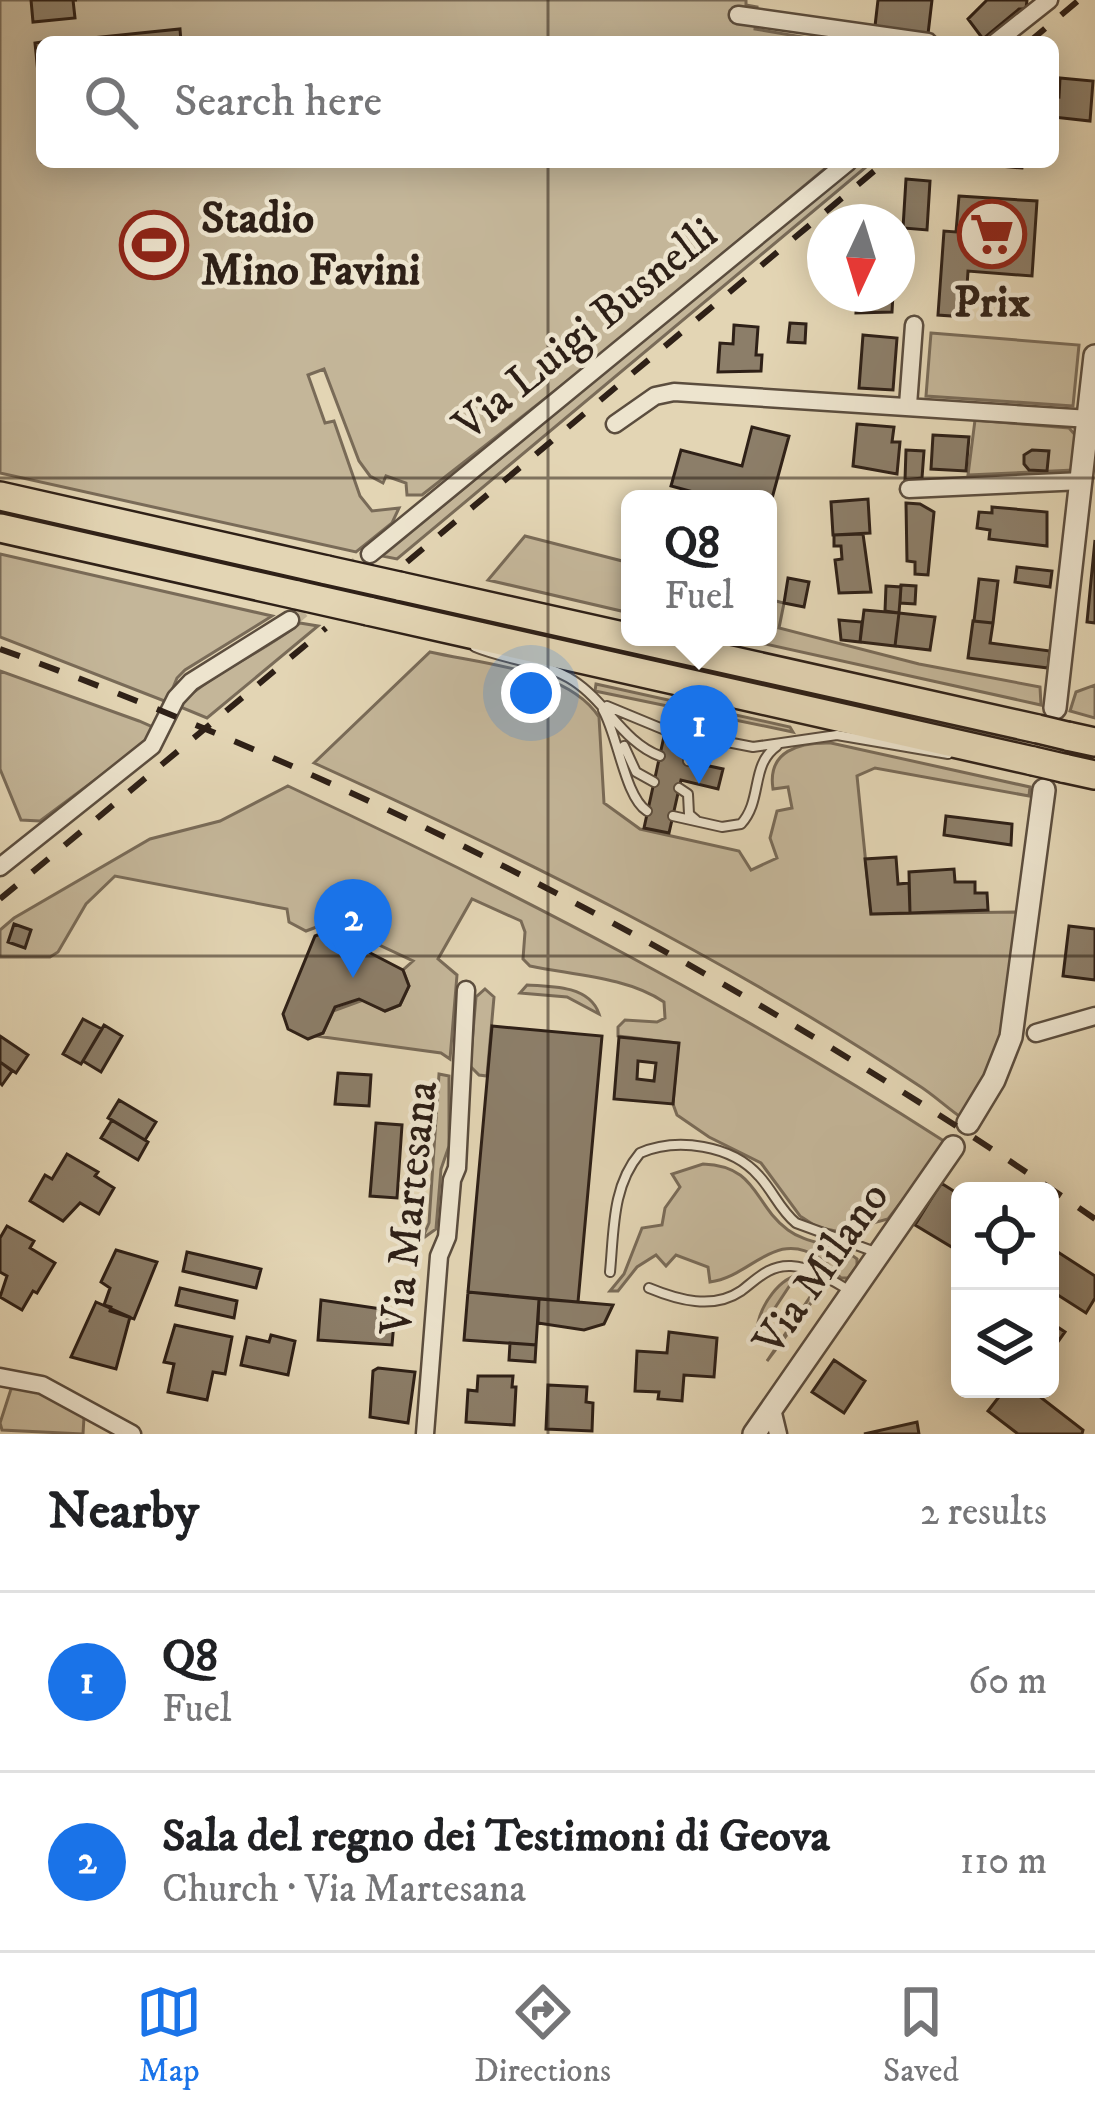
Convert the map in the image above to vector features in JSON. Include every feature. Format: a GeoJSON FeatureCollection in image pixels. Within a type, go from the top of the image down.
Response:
{"type":"FeatureCollection","features":[{"type":"Feature","properties":{"kind":"highway"},"geometry":{"type":"LineString","coordinates":[[0,496],[621,632]]}},
{"type":"Feature","properties":{"kind":"highway"},"geometry":{"type":"LineString","coordinates":[[0,528],[293,608],[368,611],[1095,775]]}},
{"type":"Feature","properties":{"kind":"highway"},"geometry":{"type":"LineString","coordinates":[[691,646],[1046,719],[1067,736],[1095,742]]}},
{"type":"Feature","properties":{"kind":"street"},"geometry":{"type":"LineString","coordinates":[[1004,36],[1049,0]]}},
{"type":"Feature","properties":{"kind":"street"},"geometry":{"type":"LineString","coordinates":[[738,15],[886,36]]}},
{"type":"Feature","properties":{"kind":"street","name":"Via Luigi Busnelli"},"geometry":{"type":"LineString","coordinates":[[370,554],[841,168]]}},
{"type":"Feature","properties":{"kind":"street"},"geometry":{"type":"LineString","coordinates":[[908,405],[914,325]]}},
{"type":"Feature","properties":{"kind":"street"},"geometry":{"type":"LineString","coordinates":[[1046,719],[1083,481],[1095,356]]}},
{"type":"Feature","properties":{"kind":"street"},"geometry":{"type":"LineString","coordinates":[[615,424],[656,396],[674,392],[1090,419]]}},
{"type":"Feature","properties":{"kind":"street"},"geometry":{"type":"LineString","coordinates":[[908,489],[1083,481]]}},
{"type":"Feature","properties":{"kind":"street"},"geometry":{"type":"LineString","coordinates":[[0,868],[152,746],[176,698],[191,682],[293,608]]}},
{"type":"Feature","properties":{"kind":"street"},"geometry":{"type":"LineString","coordinates":[[968,1123],[994,1080],[1011,1037],[1044,790]]}},
{"type":"Feature","properties":{"kind":"street","name":"Via Martesana"},"geometry":{"type":"LineString","coordinates":[[425,1434],[439,1256],[447,1237],[461,1124],[459,1077],[466,990]]}},
{"type":"Feature","properties":{"kind":"street"},"geometry":{"type":"LineString","coordinates":[[1036,1033],[1095,1016]]}},
{"type":"Feature","properties":{"kind":"street","name":"Via Milano"},"geometry":{"type":"LineString","coordinates":[[754,1434],[953,1147]]}},
{"type":"Feature","properties":{"kind":"street"},"geometry":{"type":"LineString","coordinates":[[0,1377],[42,1385],[132,1434]]}},
{"type":"Feature","properties":{"kind":"street"},"geometry":{"type":"LineString","coordinates":[[772,1409],[778,1434]]}},
{"type":"Feature","properties":{"kind":"lane"},"geometry":{"type":"LineString","coordinates":[[419,622],[488,652],[561,674],[634,719],[665,730]]}},
{"type":"Feature","properties":{"kind":"lane"},"geometry":{"type":"LineString","coordinates":[[591,695],[633,740],[660,756]]}},
{"type":"Feature","properties":{"kind":"lane"},"geometry":{"type":"LineString","coordinates":[[591,695],[610,716],[636,772],[654,782]]}},
{"type":"Feature","properties":{"kind":"lane"},"geometry":{"type":"LineString","coordinates":[[591,695],[616,735],[635,800],[647,811]]}},
{"type":"Feature","properties":{"kind":"lane"},"geometry":{"type":"LineString","coordinates":[[691,735],[753,747],[837,735],[931,753],[1028,759]]}},
{"type":"Feature","properties":{"kind":"lane"},"geometry":{"type":"LineString","coordinates":[[673,816],[730,828],[746,820],[755,801],[762,760],[785,742]]}},
{"type":"Feature","properties":{"kind":"lane"},"geometry":{"type":"LineString","coordinates":[[688,761],[713,745],[730,744]]}},
{"type":"Feature","properties":{"kind":"lane"},"geometry":{"type":"LineString","coordinates":[[679,788],[688,794],[689,814],[705,824]]}},
{"type":"Feature","properties":{"kind":"lane"},"geometry":{"type":"LineString","coordinates":[[610,1272],[623,1178],[640,1153],[675,1144],[715,1150],[735,1159],[763,1180],[796,1223],[879,1254]]}},
{"type":"Feature","properties":{"kind":"lane"},"geometry":{"type":"LineString","coordinates":[[650,1288],[681,1299],[716,1301],[730,1298],[773,1268],[794,1266],[853,1293]]}},
{"type":"Feature","properties":{"kind":"shaded area"},"geometry":{"type":"Polygon","coordinates":[[[0,0],[746,0],[746,5],[757,7],[755,29],[796,36],[36,36],[36,168],[826,168],[602,354],[422,495],[407,495],[406,483],[386,476],[383,483],[370,476],[359,461],[324,369],[308,375],[325,423],[334,421],[360,496],[372,511],[399,508],[392,523],[356,552],[0,473],[0,0]]]}},
{"type":"Feature","properties":{"kind":"shaded area"},"geometry":{"type":"Polygon","coordinates":[[[853,168],[865,168],[822,204],[809,204],[853,168]]]}},
{"type":"Feature","properties":{"kind":"shaded area"},"geometry":{"type":"Polygon","coordinates":[[[807,206],[807,216],[397,559],[382,556],[807,206]]]}},
{"type":"Feature","properties":{"kind":"shaded area"},"geometry":{"type":"Polygon","coordinates":[[[931,333],[1079,345],[1073,406],[926,396],[931,333]]]}},
{"type":"Feature","properties":{"kind":"shaded area"},"geometry":{"type":"Polygon","coordinates":[[[975,420],[1069,428],[1077,437],[1074,470],[968,475],[975,420]]]}},
{"type":"Feature","properties":{"kind":"shaded area"},"geometry":{"type":"Polygon","coordinates":[[[525,536],[621,561],[621,611],[488,580],[525,536]]]}},
{"type":"Feature","properties":{"kind":"shaded area"},"geometry":{"type":"Polygon","coordinates":[[[0,554],[272,616],[185,670],[167,702],[0,637],[0,554]]]}},
{"type":"Feature","properties":{"kind":"shaded area"},"geometry":{"type":"Polygon","coordinates":[[[777,601],[784,603],[779,628],[919,664],[1040,687],[1041,705],[775,646],[777,601]]]}},
{"type":"Feature","properties":{"kind":"shaded area"},"geometry":{"type":"Polygon","coordinates":[[[300,623],[318,626],[207,718],[178,706],[207,683],[300,623]]]}},
{"type":"Feature","properties":{"kind":"shaded area"},"geometry":{"type":"Polygon","coordinates":[[[430,652],[522,671],[567,688],[599,717],[604,803],[640,829],[739,851],[751,870],[777,858],[770,838],[777,811],[792,808],[788,787],[773,789],[772,776],[780,757],[797,747],[831,743],[1030,787],[1029,796],[875,768],[857,776],[871,914],[1016,912],[1021,917],[1005,1028],[993,1067],[962,1118],[846,1039],[698,953],[546,873],[314,763],[430,652]]]}},
{"type":"Feature","properties":{"kind":"shaded area"},"geometry":{"type":"Polygon","coordinates":[[[0,671],[157,729],[40,821],[21,820],[0,769],[0,671]]]}},
{"type":"Feature","properties":{"kind":"shaded area"},"geometry":{"type":"Polygon","coordinates":[[[596,684],[790,727],[793,732],[595,691],[596,684]]]}},
{"type":"Feature","properties":{"kind":"shaded area"},"geometry":{"type":"Polygon","coordinates":[[[1095,685],[1095,718],[1070,711],[1076,692],[1095,685]]]}},
{"type":"Feature","properties":{"kind":"shaded area"},"geometry":{"type":"Polygon","coordinates":[[[288,786],[624,953],[947,1143],[888,1219],[840,1232],[817,1227],[800,1216],[761,1163],[677,1115],[673,1104],[678,1043],[618,1036],[618,1027],[625,1020],[665,1018],[664,1002],[617,982],[530,966],[523,959],[521,921],[472,899],[438,959],[457,975],[450,1059],[441,1053],[316,1036],[323,1033],[333,1011],[363,1000],[385,1011],[400,1005],[409,986],[403,970],[413,961],[330,922],[306,931],[289,922],[287,909],[115,876],[86,904],[58,952],[50,957],[0,957],[0,930],[14,918],[150,839],[220,821],[288,786]]]}},
{"type":"Feature","properties":{"kind":"shaded area"},"geometry":{"type":"Polygon","coordinates":[[[527,985],[579,993],[599,1014],[567,997],[520,993],[527,985]]]}},
{"type":"Feature","properties":{"kind":"shaded area"},"geometry":{"type":"Polygon","coordinates":[[[485,989],[494,997],[487,1076],[470,1066],[476,997],[485,989]]]}},
{"type":"Feature","properties":{"kind":"shaded area"},"geometry":{"type":"Polygon","coordinates":[[[439,1074],[449,1076],[449,1146],[441,1169],[436,1229],[422,1239],[429,1223],[439,1074]]]}},
{"type":"Feature","properties":{"kind":"shaded area"},"geometry":{"type":"Polygon","coordinates":[[[703,1164],[735,1172],[788,1230],[849,1254],[857,1259],[857,1266],[848,1278],[841,1278],[819,1258],[789,1248],[710,1282],[708,1267],[676,1255],[666,1266],[656,1255],[637,1267],[618,1291],[610,1291],[624,1274],[642,1228],[662,1225],[665,1208],[680,1187],[672,1174],[703,1164]]]}},
{"type":"Feature","properties":{"kind":"shaded area"},"geometry":{"type":"Polygon","coordinates":[[[802,1274],[814,1280],[820,1291],[767,1361],[816,1288],[796,1276],[763,1326],[757,1328],[762,1311],[778,1287],[794,1276],[802,1274]]]}},
{"type":"Feature","properties":{"kind":"shaded area"},"geometry":{"type":"Polygon","coordinates":[[[27,1386],[84,1417],[83,1434],[2,1430],[11,1389],[27,1386]]]}},
{"type":"Feature","properties":{"kind":"building"},"geometry":{"type":"Polygon","coordinates":[[[31,0],[73,0],[75,18],[33,22],[31,0]]]}},
{"type":"Feature","properties":{"kind":"building"},"geometry":{"type":"Polygon","coordinates":[[[878,0],[932,0],[928,34],[875,26],[878,0]]]}},
{"type":"Feature","properties":{"kind":"building"},"geometry":{"type":"Polygon","coordinates":[[[987,0],[1027,0],[1026,9],[1019,9],[987,36],[981,36],[968,19],[987,0]]]}},
{"type":"Feature","properties":{"kind":"building"},"geometry":{"type":"Polygon","coordinates":[[[180,29],[181,36],[111,36],[180,29]]]}},
{"type":"Feature","properties":{"kind":"building"},"geometry":{"type":"Polygon","coordinates":[[[1060,78],[1093,81],[1090,121],[1059,118],[1060,78]]]}},
{"type":"Feature","properties":{"kind":"building"},"geometry":{"type":"Polygon","coordinates":[[[906,179],[930,181],[927,230],[915,229],[915,204],[904,204],[906,179]]]}},
{"type":"Feature","properties":{"kind":"building"},"geometry":{"type":"Polygon","coordinates":[[[959,196],[1037,201],[1032,276],[968,271],[965,317],[938,315],[944,231],[956,232],[959,196]]]}},
{"type":"Feature","properties":{"kind":"building"},"geometry":{"type":"Polygon","coordinates":[[[790,323],[806,324],[805,343],[788,342],[790,323]]]}},
{"type":"Feature","properties":{"kind":"building"},"geometry":{"type":"Polygon","coordinates":[[[734,325],[758,327],[756,355],[762,355],[761,371],[718,372],[720,343],[733,344],[734,325]]]}},
{"type":"Feature","properties":{"kind":"building"},"geometry":{"type":"Polygon","coordinates":[[[863,335],[897,338],[893,390],[859,388],[863,335]]]}},
{"type":"Feature","properties":{"kind":"building"},"geometry":{"type":"Polygon","coordinates":[[[857,424],[894,427],[892,442],[900,442],[897,474],[853,466],[857,424]]]}},
{"type":"Feature","properties":{"kind":"building"},"geometry":{"type":"Polygon","coordinates":[[[752,427],[789,436],[774,490],[671,486],[681,450],[742,466],[752,427]]]}},
{"type":"Feature","properties":{"kind":"building"},"geometry":{"type":"Polygon","coordinates":[[[933,435],[969,437],[966,471],[931,469],[933,435]]]}},
{"type":"Feature","properties":{"kind":"building"},"geometry":{"type":"Polygon","coordinates":[[[906,450],[924,451],[922,478],[905,480],[906,450]]]}},
{"type":"Feature","properties":{"kind":"building"},"geometry":{"type":"Polygon","coordinates":[[[1032,450],[1049,451],[1047,471],[1029,470],[1024,464],[1024,455],[1032,450]]]}},
{"type":"Feature","properties":{"kind":"building"},"geometry":{"type":"Polygon","coordinates":[[[868,499],[870,533],[833,535],[831,502],[868,499]]]}},
{"type":"Feature","properties":{"kind":"building"},"geometry":{"type":"Polygon","coordinates":[[[906,503],[934,512],[928,575],[915,574],[915,562],[907,561],[906,503]]]}},
{"type":"Feature","properties":{"kind":"building"},"geometry":{"type":"Polygon","coordinates":[[[992,507],[1047,512],[1047,546],[989,539],[990,530],[977,528],[979,512],[992,513],[992,507]]]}},
{"type":"Feature","properties":{"kind":"building"},"geometry":{"type":"Polygon","coordinates":[[[863,534],[871,592],[839,593],[835,560],[842,559],[841,546],[834,546],[834,535],[863,534]]]}},
{"type":"Feature","properties":{"kind":"building"},"geometry":{"type":"Polygon","coordinates":[[[1095,540],[1095,623],[1087,622],[1095,540]]]}},
{"type":"Feature","properties":{"kind":"building"},"geometry":{"type":"Polygon","coordinates":[[[1017,567],[1052,571],[1050,587],[1015,582],[1017,567]]]}},
{"type":"Feature","properties":{"kind":"building"},"geometry":{"type":"Polygon","coordinates":[[[788,578],[809,582],[804,607],[784,603],[788,578]]]}},
{"type":"Feature","properties":{"kind":"building"},"geometry":{"type":"Polygon","coordinates":[[[979,579],[998,581],[993,623],[974,621],[979,579]]]}},
{"type":"Feature","properties":{"kind":"building"},"geometry":{"type":"Polygon","coordinates":[[[901,585],[916,586],[915,604],[900,603],[901,585]]]}},
{"type":"Feature","properties":{"kind":"building"},"geometry":{"type":"Polygon","coordinates":[[[886,586],[901,587],[899,613],[885,611],[886,586]]]}},
{"type":"Feature","properties":{"kind":"building"},"geometry":{"type":"Polygon","coordinates":[[[864,610],[899,613],[895,646],[860,642],[864,610]]]}},
{"type":"Feature","properties":{"kind":"building"},"geometry":{"type":"Polygon","coordinates":[[[899,613],[935,617],[930,650],[895,646],[899,613]]]}},
{"type":"Feature","properties":{"kind":"building"},"geometry":{"type":"Polygon","coordinates":[[[839,620],[862,622],[860,642],[841,640],[839,620]]]}},
{"type":"Feature","properties":{"kind":"building"},"geometry":{"type":"Polygon","coordinates":[[[973,621],[993,623],[990,643],[1050,651],[1048,668],[968,658],[973,621]]]}},
{"type":"Feature","properties":{"kind":"building"},"geometry":{"type":"Polygon","coordinates":[[[668,718],[694,724],[686,761],[723,769],[718,789],[681,780],[669,833],[644,828],[668,718]]]}},
{"type":"Feature","properties":{"kind":"building"},"geometry":{"type":"Polygon","coordinates":[[[946,816],[1012,824],[1011,845],[944,835],[946,816]]]}},
{"type":"Feature","properties":{"kind":"building"},"geometry":{"type":"Polygon","coordinates":[[[896,857],[898,884],[909,883],[910,913],[871,914],[865,859],[896,857]]]}},
{"type":"Feature","properties":{"kind":"building"},"geometry":{"type":"Polygon","coordinates":[[[954,869],[955,882],[975,882],[975,893],[987,893],[988,910],[910,913],[909,872],[954,869]]]}},
{"type":"Feature","properties":{"kind":"building"},"geometry":{"type":"Polygon","coordinates":[[[14,924],[31,930],[25,948],[8,942],[14,924]]]}},
{"type":"Feature","properties":{"kind":"building"},"geometry":{"type":"Polygon","coordinates":[[[1069,926],[1095,929],[1095,980],[1063,976],[1069,926]]]}},
{"type":"Feature","properties":{"kind":"building"},"geometry":{"type":"Polygon","coordinates":[[[328,931],[403,970],[409,986],[400,1005],[385,1011],[359,999],[335,1007],[323,1033],[308,1039],[288,1029],[283,1014],[315,936],[328,931]]]}},
{"type":"Feature","properties":{"kind":"building"},"geometry":{"type":"Polygon","coordinates":[[[83,1019],[102,1029],[81,1064],[63,1054],[83,1019]]]}},
{"type":"Feature","properties":{"kind":"building"},"geometry":{"type":"Polygon","coordinates":[[[104,1025],[122,1036],[101,1072],[83,1061],[104,1025]]]}},
{"type":"Feature","properties":{"kind":"building"},"geometry":{"type":"Polygon","coordinates":[[[492,1026],[602,1036],[578,1302],[468,1292],[492,1026]]]}},
{"type":"Feature","properties":{"kind":"building"},"geometry":{"type":"Polygon","coordinates":[[[0,1036],[28,1055],[16,1073],[0,1062],[0,1036]]]}},
{"type":"Feature","properties":{"kind":"building"},"geometry":{"type":"Polygon","coordinates":[[[619,1037],[679,1043],[673,1104],[614,1099],[619,1037]],[[638,1061],[637,1079],[654,1081],[656,1063],[638,1061]]]}},
{"type":"Feature","properties":{"kind":"building"},"geometry":{"type":"Polygon","coordinates":[[[0,1062],[12,1071],[2,1085],[0,1083],[0,1062]]]}},
{"type":"Feature","properties":{"kind":"building"},"geometry":{"type":"Polygon","coordinates":[[[338,1073],[371,1075],[369,1106],[335,1104],[338,1073]]]}},
{"type":"Feature","properties":{"kind":"building"},"geometry":{"type":"Polygon","coordinates":[[[119,1100],[156,1122],[145,1140],[108,1118],[119,1100]]]}},
{"type":"Feature","properties":{"kind":"building"},"geometry":{"type":"Polygon","coordinates":[[[112,1120],[148,1142],[138,1160],[101,1138],[112,1120]]]}},
{"type":"Feature","properties":{"kind":"building"},"geometry":{"type":"Polygon","coordinates":[[[376,1123],[402,1125],[397,1198],[370,1196],[376,1123]]]}},
{"type":"Feature","properties":{"kind":"building"},"geometry":{"type":"Polygon","coordinates":[[[67,1154],[114,1188],[99,1214],[80,1203],[63,1221],[30,1201],[45,1175],[52,1179],[67,1154]]]}},
{"type":"Feature","properties":{"kind":"building"},"geometry":{"type":"Polygon","coordinates":[[[941,1183],[951,1189],[951,1247],[915,1225],[941,1183]]]}},
{"type":"Feature","properties":{"kind":"building"},"geometry":{"type":"Polygon","coordinates":[[[7,1226],[34,1241],[30,1248],[55,1263],[22,1310],[0,1297],[7,1276],[0,1272],[0,1238],[7,1226]]]}},
{"type":"Feature","properties":{"kind":"building"},"geometry":{"type":"Polygon","coordinates":[[[116,1250],[157,1262],[134,1319],[104,1305],[110,1288],[101,1282],[116,1250]]]}},
{"type":"Feature","properties":{"kind":"building"},"geometry":{"type":"Polygon","coordinates":[[[187,1252],[261,1269],[256,1288],[183,1271],[187,1252]]]}},
{"type":"Feature","properties":{"kind":"building"},"geometry":{"type":"Polygon","coordinates":[[[1059,1253],[1095,1276],[1095,1298],[1086,1313],[1059,1296],[1059,1253]]]}},
{"type":"Feature","properties":{"kind":"building"},"geometry":{"type":"Polygon","coordinates":[[[180,1288],[237,1301],[234,1318],[176,1305],[180,1288]]]}},
{"type":"Feature","properties":{"kind":"building"},"geometry":{"type":"Polygon","coordinates":[[[468,1292],[539,1299],[536,1345],[464,1340],[468,1292]]]}},
{"type":"Feature","properties":{"kind":"building"},"geometry":{"type":"Polygon","coordinates":[[[539,1299],[613,1305],[604,1324],[584,1330],[538,1323],[539,1299]]]}},
{"type":"Feature","properties":{"kind":"building"},"geometry":{"type":"Polygon","coordinates":[[[321,1300],[395,1311],[392,1345],[318,1340],[321,1300]]]}},
{"type":"Feature","properties":{"kind":"building"},"geometry":{"type":"Polygon","coordinates":[[[96,1302],[130,1317],[116,1369],[71,1357],[96,1302]]]}},
{"type":"Feature","properties":{"kind":"building"},"geometry":{"type":"Polygon","coordinates":[[[175,1325],[232,1337],[225,1374],[213,1372],[207,1400],[168,1392],[174,1364],[164,1362],[175,1325]]]}},
{"type":"Feature","properties":{"kind":"building"},"geometry":{"type":"Polygon","coordinates":[[[669,1332],[717,1338],[714,1377],[684,1375],[682,1401],[658,1399],[659,1392],[635,1391],[637,1351],[667,1353],[669,1332]]]}},
{"type":"Feature","properties":{"kind":"building"},"geometry":{"type":"Polygon","coordinates":[[[271,1335],[295,1341],[288,1375],[241,1365],[247,1337],[269,1342],[271,1335]]]}},
{"type":"Feature","properties":{"kind":"building"},"geometry":{"type":"Polygon","coordinates":[[[510,1343],[536,1345],[535,1362],[509,1360],[510,1343]]]}},
{"type":"Feature","properties":{"kind":"building"},"geometry":{"type":"Polygon","coordinates":[[[834,1360],[865,1381],[844,1413],[812,1392],[834,1360]]]}},
{"type":"Feature","properties":{"kind":"building"},"geometry":{"type":"Polygon","coordinates":[[[373,1371],[415,1372],[408,1423],[370,1417],[373,1371]]]}},
{"type":"Feature","properties":{"kind":"building"},"geometry":{"type":"Polygon","coordinates":[[[478,1376],[513,1376],[514,1425],[466,1422],[468,1390],[477,1391],[478,1376]]]}},
{"type":"Feature","properties":{"kind":"building"},"geometry":{"type":"Polygon","coordinates":[[[548,1385],[587,1387],[586,1402],[593,1403],[592,1431],[546,1429],[548,1385]]]}},
{"type":"Feature","properties":{"kind":"building"},"geometry":{"type":"Polygon","coordinates":[[[998,1398],[1042,1398],[1083,1430],[1082,1434],[1018,1434],[988,1411],[998,1398]]]}},
{"type":"Feature","properties":{"kind":"building"},"geometry":{"type":"Polygon","coordinates":[[[917,1422],[919,1434],[864,1434],[917,1422]]]}},
{"type":"Feature","properties":{"kind":"tunnel"},"geometry":{"type":"LineString","coordinates":[[290,620],[370,554]]}},
{"type":"Feature","properties":{"kind":"railway"},"geometry":{"type":"LineString","coordinates":[[1036,36],[1079,0]]}},
{"type":"Feature","properties":{"kind":"railway"},"geometry":{"type":"LineString","coordinates":[[407,562],[878,168]]}},
{"type":"Feature","properties":{"kind":"railway"},"geometry":{"type":"LineString","coordinates":[[0,899],[326,628]]}},
{"type":"Feature","properties":{"kind":"railway"},"geometry":{"type":"LineString","coordinates":[[0,649],[288,764],[566,898],[835,1050],[1095,1219]]}},
{"type":"Feature","properties":{"kind":"place","name":"Prix"},"geometry":{"type":"Point","coordinates":[992,234]}},
{"type":"Feature","properties":{"kind":"place","name":"Stadio Mino Favini"},"geometry":{"type":"Point","coordinates":[154,245]}},
{"type":"Feature","properties":{"kind":"place","name":"Q8"},"geometry":{"type":"Point","coordinates":[699,784]}},
{"type":"Feature","properties":{"kind":"place","name":"Sala del regno dei Testimoni di Geova"},"geometry":{"type":"Point","coordinates":[353,978]}}]}
